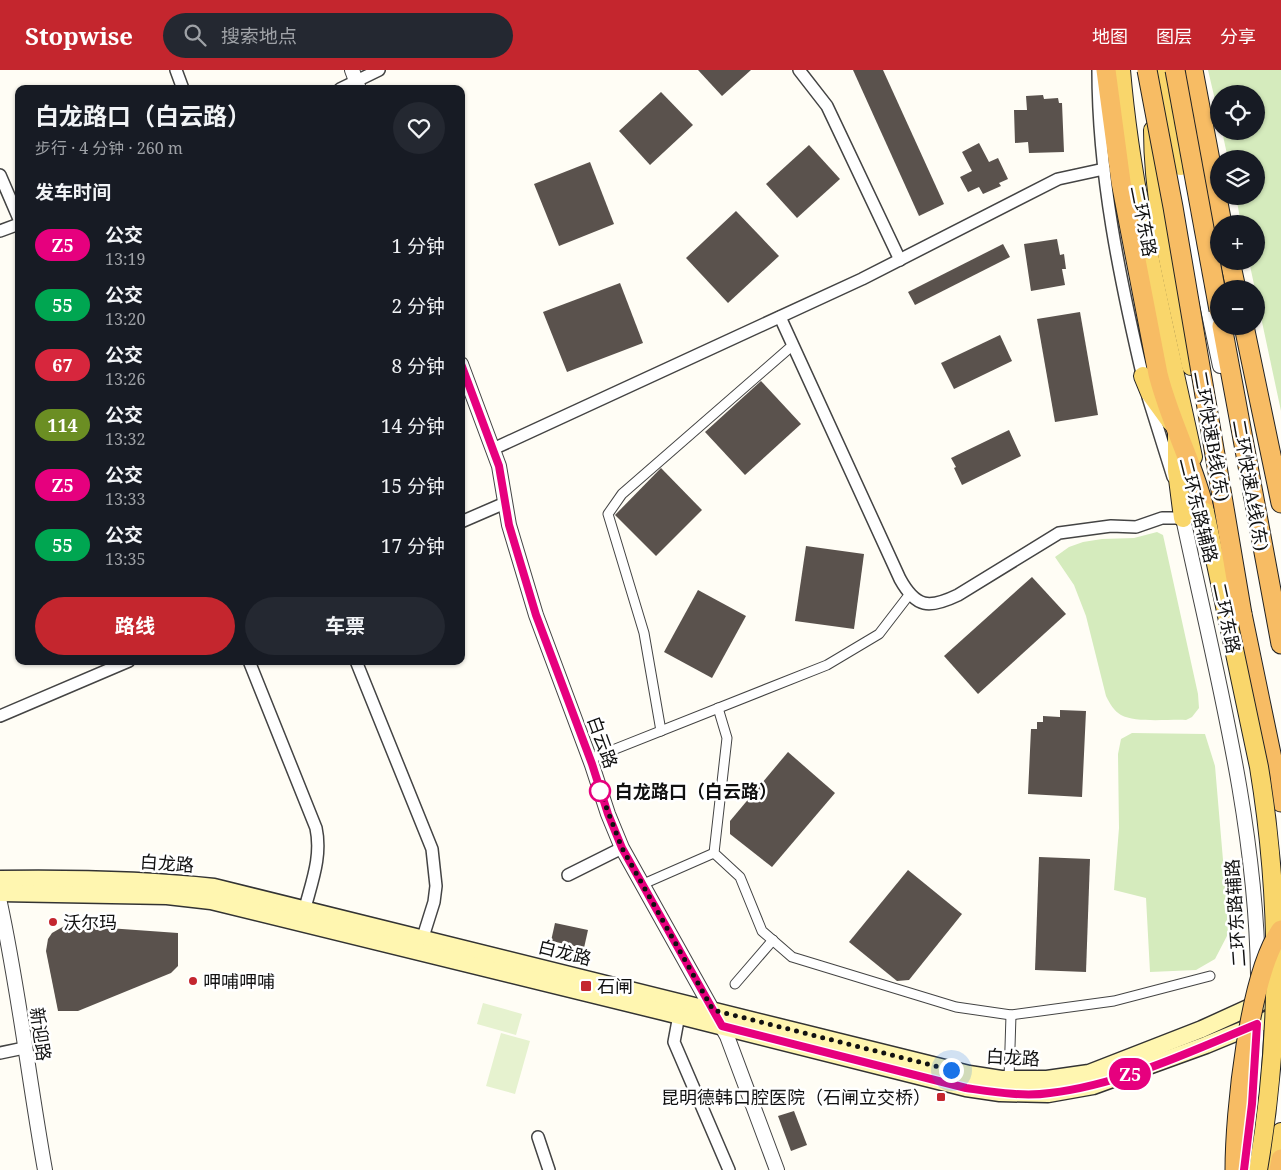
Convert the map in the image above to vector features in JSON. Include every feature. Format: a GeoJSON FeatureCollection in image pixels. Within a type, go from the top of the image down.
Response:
{"type":"FeatureCollection","features":[{"type":"Feature","properties":{"kind":"highway"},"geometry":{"type":"LineString","coordinates":[[1106,70],[1124,203],[1158,374],[1177,433],[1196,480],[1213,511]]}},
{"type":"Feature","properties":{"kind":"highway","name":"二环快速B线(东)"},"geometry":{"type":"LineString","coordinates":[[1147,70],[1173,207],[1242,614],[1281,802]]}},
{"type":"Feature","properties":{"kind":"highway"},"geometry":{"type":"LineString","coordinates":[[1175,70],[1214,280]]}},
{"type":"Feature","properties":{"kind":"highway"},"geometry":{"type":"LineString","coordinates":[[1193,70],[1220,215]]}},
{"type":"Feature","properties":{"kind":"highway","name":"二环快速A线(东)"},"geometry":{"type":"LineString","coordinates":[[1224,335],[1280,641]]}},
{"type":"Feature","properties":{"kind":"highway"},"geometry":{"type":"LineString","coordinates":[[1246,335],[1281,503]]}},
{"type":"Feature","properties":{"kind":"highway"},"geometry":{"type":"LineString","coordinates":[[1235,1170],[1240,1099],[1251,1017],[1262,973],[1275,938],[1281,930]]}},
{"type":"Feature","properties":{"kind":"highway"},"geometry":{"type":"LineString","coordinates":[[1279,1170],[1281,1159]]}},
{"type":"Feature","properties":{"kind":"main road","name":"二环东路"},"geometry":{"type":"LineString","coordinates":[[1121,70],[1135,177],[1176,372],[1213,511],[1281,795]]}},
{"type":"Feature","properties":{"kind":"main road","name":"二环东路"},"geometry":{"type":"LineString","coordinates":[[1154,70],[1153,150],[1158,206],[1267,813],[1274,878],[1277,953],[1274,1028],[1268,1102],[1258,1170]]}},
{"type":"Feature","properties":{"kind":"main road"},"geometry":{"type":"LineString","coordinates":[[1160,70],[1181,166]]}},
{"type":"Feature","properties":{"kind":"main road"},"geometry":{"type":"LineString","coordinates":[[1176,372],[1178,404],[1177,471],[1183,518]]}},
{"type":"Feature","properties":{"kind":"main road"},"geometry":{"type":"LineString","coordinates":[[1143,376],[1154,400],[1177,433]]}},
{"type":"Feature","properties":{"kind":"main road","name":"白龙路"},"geometry":{"type":"LineString","coordinates":[[0,879],[54,878],[168,882],[214,887],[306,908],[969,1074],[1009,1079],[1047,1080],[1089,1073],[1122,1062],[1281,993]]}},
{"type":"Feature","properties":{"kind":"main road","name":"白龙路"},"geometry":{"type":"LineString","coordinates":[[0,893],[167,896],[212,901],[679,1015],[966,1088],[1000,1093],[1048,1094],[1093,1086],[1281,1014]]}},
{"type":"Feature","properties":{"kind":"main road"},"geometry":{"type":"LineString","coordinates":[[1275,1170],[1281,1132]]}},
{"type":"Feature","properties":{"kind":"street"},"geometry":{"type":"LineString","coordinates":[[176,70],[182,85]]}},
{"type":"Feature","properties":{"kind":"street"},"geometry":{"type":"LineString","coordinates":[[355,80],[379,70]]}},
{"type":"Feature","properties":{"kind":"street"},"geometry":{"type":"LineString","coordinates":[[799,70],[827,106],[900,260]]}},
{"type":"Feature","properties":{"kind":"street","name":"二环东路辅路"},"geometry":{"type":"LineString","coordinates":[[1098,70],[1104,169],[1118,258],[1143,376],[1183,518],[1246,821],[1256,913],[1258,1004],[1252,1104],[1244,1170]]}},
{"type":"Feature","properties":{"kind":"street"},"geometry":{"type":"LineString","coordinates":[[1181,70],[1181,166],[1186,204],[1280,641],[1281,653]]}},
{"type":"Feature","properties":{"kind":"street"},"geometry":{"type":"LineString","coordinates":[[493,450],[900,260],[1058,179],[1104,169]]}},
{"type":"Feature","properties":{"kind":"street"},"geometry":{"type":"LineString","coordinates":[[0,176],[15,210]]}},
{"type":"Feature","properties":{"kind":"street"},"geometry":{"type":"LineString","coordinates":[[0,231],[15,225]]}},
{"type":"Feature","properties":{"kind":"street"},"geometry":{"type":"LineString","coordinates":[[780,317],[900,580],[909,596],[924,605],[942,603],[958,595],[1059,533],[1111,526],[1136,527],[1162,518],[1183,518]]}},
{"type":"Feature","properties":{"kind":"street"},"geometry":{"type":"LineString","coordinates":[[660,731],[644,633],[608,514],[622,494],[793,345]]}},
{"type":"Feature","properties":{"kind":"street","name":"白云路"},"geometry":{"type":"LineString","coordinates":[[465,375],[499,466],[509,525],[536,615],[622,848],[641,885],[722,1026],[777,1170]]}},
{"type":"Feature","properties":{"kind":"street"},"geometry":{"type":"LineString","coordinates":[[465,520],[505,503]]}},
{"type":"Feature","properties":{"kind":"street"},"geometry":{"type":"LineString","coordinates":[[590,759],[827,666],[879,634],[909,596]]}},
{"type":"Feature","properties":{"kind":"street"},"geometry":{"type":"LineString","coordinates":[[0,716],[120,665]]}},
{"type":"Feature","properties":{"kind":"street"},"geometry":{"type":"LineString","coordinates":[[251,665],[316,828],[320,843],[306,908]]}},
{"type":"Feature","properties":{"kind":"street"},"geometry":{"type":"LineString","coordinates":[[358,665],[432,849],[436,886],[434,902],[423,937]]}},
{"type":"Feature","properties":{"kind":"street"},"geometry":{"type":"LineString","coordinates":[[714,853],[727,738],[718,708]]}},
{"type":"Feature","properties":{"kind":"street"},"geometry":{"type":"LineString","coordinates":[[568,875],[622,848]]}},
{"type":"Feature","properties":{"kind":"street"},"geometry":{"type":"LineString","coordinates":[[641,885],[714,853]]}},
{"type":"Feature","properties":{"kind":"street"},"geometry":{"type":"LineString","coordinates":[[714,853],[740,877],[762,931],[792,957],[956,1007],[1011,1014],[1114,1001],[1210,976]]}},
{"type":"Feature","properties":{"kind":"street","name":"新迎路"},"geometry":{"type":"LineString","coordinates":[[0,903],[10,950],[24,1048],[45,1170]]}},
{"type":"Feature","properties":{"kind":"street"},"geometry":{"type":"LineString","coordinates":[[735,984],[773,940]]}},
{"type":"Feature","properties":{"kind":"street"},"geometry":{"type":"LineString","coordinates":[[1009,1079],[1011,1014]]}},
{"type":"Feature","properties":{"kind":"street"},"geometry":{"type":"LineString","coordinates":[[679,1015],[674,1042],[729,1170]]}},
{"type":"Feature","properties":{"kind":"street"},"geometry":{"type":"LineString","coordinates":[[0,1053],[24,1048]]}},
{"type":"Feature","properties":{"kind":"street"},"geometry":{"type":"LineString","coordinates":[[538,1137],[549,1170]]}},
{"type":"Feature","properties":{"kind":"green space"},"geometry":{"type":"Polygon","coordinates":[[[1208,70],[1281,70],[1281,411],[1265,335],[1265,280],[1253,280],[1251,270],[1265,270],[1265,215],[1239,215],[1238,205],[1265,205],[1265,150],[1226,150],[1224,140],[1265,140],[1265,85],[1212,85],[1208,70]]]}},
{"type":"Feature","properties":{"kind":"green space"},"geometry":{"type":"Polygon","coordinates":[[[1157,532],[1163,535],[1198,694],[1199,708],[1192,717],[1186,720],[1135,719],[1121,715],[1114,709],[1106,696],[1086,616],[1074,585],[1055,557],[1069,547],[1083,542],[1102,539],[1134,538],[1157,532]]]}},
{"type":"Feature","properties":{"kind":"green space"},"geometry":{"type":"Polygon","coordinates":[[[1132,733],[1205,734],[1215,766],[1228,934],[1215,959],[1196,970],[1150,972],[1146,898],[1114,890],[1119,828],[1118,754],[1121,739],[1132,733]]]}},
{"type":"Feature","properties":{"kind":"green space"},"geometry":{"type":"Polygon","coordinates":[[[483,1003],[522,1014],[516,1035],[477,1024],[483,1003]]]}},
{"type":"Feature","properties":{"kind":"green space"},"geometry":{"type":"Polygon","coordinates":[[[501,1033],[530,1041],[515,1094],[486,1086],[501,1033]]]}},
{"type":"Feature","properties":{"kind":"building"},"geometry":{"type":"Polygon","coordinates":[[[698,70],[751,70],[722,96],[698,70]]]}},
{"type":"Feature","properties":{"kind":"building"},"geometry":{"type":"Polygon","coordinates":[[[853,70],[883,70],[944,204],[919,216],[853,70]]]}},
{"type":"Feature","properties":{"kind":"building"},"geometry":{"type":"Polygon","coordinates":[[[661,92],[693,125],[650,165],[619,131],[661,92]]]}},
{"type":"Feature","properties":{"kind":"building"},"geometry":{"type":"Polygon","coordinates":[[[1043,95],[1044,99],[1058,98],[1059,103],[1062,103],[1064,152],[1029,153],[1028,142],[1015,143],[1014,110],[1027,110],[1026,96],[1043,95]]]}},
{"type":"Feature","properties":{"kind":"building"},"geometry":{"type":"Polygon","coordinates":[[[979,143],[989,162],[998,158],[1008,179],[999,183],[1001,186],[983,194],[979,187],[968,192],[960,177],[972,171],[962,152],[979,143]]]}},
{"type":"Feature","properties":{"kind":"building"},"geometry":{"type":"Polygon","coordinates":[[[809,145],[840,179],[797,218],[766,184],[809,145]]]}},
{"type":"Feature","properties":{"kind":"building"},"geometry":{"type":"Polygon","coordinates":[[[590,162],[614,224],[559,246],[534,184],[590,162]]]}},
{"type":"Feature","properties":{"kind":"building"},"geometry":{"type":"Polygon","coordinates":[[[736,211],[779,256],[728,303],[686,258],[736,211]]]}},
{"type":"Feature","properties":{"kind":"building"},"geometry":{"type":"Polygon","coordinates":[[[1057,239],[1060,255],[1064,254],[1066,269],[1062,269],[1065,285],[1031,291],[1024,244],[1057,239]]]}},
{"type":"Feature","properties":{"kind":"building"},"geometry":{"type":"Polygon","coordinates":[[[1003,244],[1010,257],[915,305],[908,292],[1003,244]]]}},
{"type":"Feature","properties":{"kind":"building"},"geometry":{"type":"Polygon","coordinates":[[[620,283],[643,343],[567,372],[543,312],[620,283]]]}},
{"type":"Feature","properties":{"kind":"building"},"geometry":{"type":"Polygon","coordinates":[[[1080,312],[1098,415],[1055,422],[1037,319],[1080,312]]]}},
{"type":"Feature","properties":{"kind":"building"},"geometry":{"type":"Polygon","coordinates":[[[1000,335],[1012,361],[954,389],[941,363],[1000,335]]]}},
{"type":"Feature","properties":{"kind":"building"},"geometry":{"type":"Polygon","coordinates":[[[761,381],[801,424],[745,475],[705,432],[761,381]]]}},
{"type":"Feature","properties":{"kind":"building"},"geometry":{"type":"Polygon","coordinates":[[[1009,430],[1021,456],[962,485],[951,458],[1009,430]]]}},
{"type":"Feature","properties":{"kind":"building"},"geometry":{"type":"Polygon","coordinates":[[[661,468],[702,510],[656,556],[615,515],[661,468]]]}},
{"type":"Feature","properties":{"kind":"building"},"geometry":{"type":"Polygon","coordinates":[[[806,546],[864,554],[854,629],[795,621],[806,546]]]}},
{"type":"Feature","properties":{"kind":"building"},"geometry":{"type":"Polygon","coordinates":[[[1032,577],[1066,614],[978,694],[944,656],[1032,577]]]}},
{"type":"Feature","properties":{"kind":"building"},"geometry":{"type":"Polygon","coordinates":[[[698,590],[746,616],[712,678],[664,652],[698,590]]]}},
{"type":"Feature","properties":{"kind":"building"},"geometry":{"type":"Polygon","coordinates":[[[1060,710],[1086,711],[1082,797],[1028,794],[1031,729],[1037,729],[1037,722],[1043,722],[1043,716],[1060,717],[1060,710]]]}},
{"type":"Feature","properties":{"kind":"building"},"geometry":{"type":"Polygon","coordinates":[[[788,752],[835,793],[772,867],[730,834],[730,821],[788,752]]]}},
{"type":"Feature","properties":{"kind":"building"},"geometry":{"type":"Polygon","coordinates":[[[1039,857],[1090,859],[1086,972],[1035,970],[1039,857]]]}},
{"type":"Feature","properties":{"kind":"building"},"geometry":{"type":"Polygon","coordinates":[[[908,870],[962,914],[909,980],[897,981],[849,942],[908,870]]]}},
{"type":"Feature","properties":{"kind":"building"},"geometry":{"type":"Polygon","coordinates":[[[555,923],[588,930],[584,948],[551,941],[555,923]]]}},
{"type":"Feature","properties":{"kind":"building"},"geometry":{"type":"Polygon","coordinates":[[[66,925],[178,933],[178,966],[171,973],[78,1011],[58,1011],[46,951],[48,939],[52,933],[66,925]]]}},
{"type":"Feature","properties":{"kind":"building"},"geometry":{"type":"Polygon","coordinates":[[[794,1111],[807,1145],[791,1151],[778,1116],[794,1111]]]}},
{"type":"Feature","properties":{"kind":"bus line","name":"Z5"},"geometry":{"type":"LineString","coordinates":[[465,375],[499,466],[509,525],[536,615],[592,764],[608,814],[622,848],[722,1026],[966,1088],[1000,1093],[1048,1094],[1093,1086],[1128,1075],[1257,1024],[1252,1104],[1244,1170]]}},
{"type":"Feature","properties":{"kind":"place","name":"白龙路口（白云路）"},"geometry":{"type":"Point","coordinates":[600,791]}},
{"type":"Feature","properties":{"kind":"place","name":"沃尔玛"},"geometry":{"type":"Point","coordinates":[53,922]}},
{"type":"Feature","properties":{"kind":"place","name":"呷哺呷哺"},"geometry":{"type":"Point","coordinates":[193,981]}},
{"type":"Feature","properties":{"kind":"place","name":"石闸"},"geometry":{"type":"Point","coordinates":[586,986]}},
{"type":"Feature","properties":{"kind":"place","name":"昆明德韩口腔医院（石闸立交桥）"},"geometry":{"type":"Point","coordinates":[941,1097]}},
{"type":"Feature","properties":{"kind":"route"},"geometry":{"type":"LineString","coordinates":[[600,791],[622,848],[713,1010],[951,1070]]}}]}
